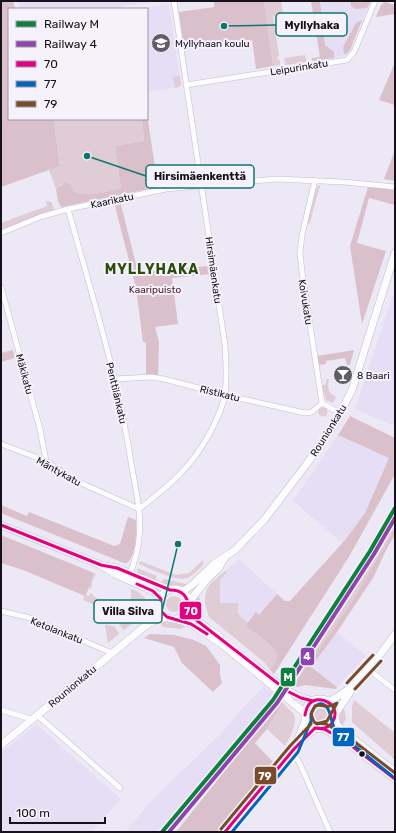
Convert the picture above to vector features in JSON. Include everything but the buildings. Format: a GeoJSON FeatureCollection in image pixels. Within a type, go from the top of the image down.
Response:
{"type":"FeatureCollection","features":[{"type":"Feature","properties":{"kind":"main road","name":"Rounionkatu"},"geometry":{"type":"LineString","coordinates":[[182,592],[192,586],[214,564],[224,559],[243,542],[281,499],[334,425],[352,390],[395,253]]}},
{"type":"Feature","properties":{"kind":"main road"},"geometry":{"type":"LineString","coordinates":[[1,525],[101,565],[115,574],[182,592],[188,598],[189,605],[195,619],[289,692],[301,698],[313,701],[321,699],[328,702],[334,709],[335,721],[341,729],[395,772]]}},
{"type":"Feature","properties":{"kind":"main road","name":"Rounionkatu"},"geometry":{"type":"LineString","coordinates":[[189,605],[208,579],[218,569],[224,559]]}},
{"type":"Feature","properties":{"kind":"main road"},"geometry":{"type":"LineString","coordinates":[[129,577],[153,591],[160,602],[163,614],[166,617],[191,624],[223,645],[306,716],[311,726],[324,729],[344,740],[395,779]]}},
{"type":"Feature","properties":{"kind":"main road"},"geometry":{"type":"LineString","coordinates":[[160,602],[166,592],[170,590]]}},
{"type":"Feature","properties":{"kind":"main road","name":"Rounionkatu"},"geometry":{"type":"LineString","coordinates":[[144,627],[160,602]]}},
{"type":"Feature","properties":{"kind":"main road"},"geometry":{"type":"LineString","coordinates":[[175,619],[184,616],[189,605]]}},
{"type":"Feature","properties":{"kind":"main road","name":"Rounionkatu"},"geometry":{"type":"LineString","coordinates":[[1,745],[144,627],[155,620],[166,617]]}},
{"type":"Feature","properties":{"kind":"main road"},"geometry":{"type":"LineString","coordinates":[[328,702],[338,697],[352,686],[379,656],[395,634]]}},
{"type":"Feature","properties":{"kind":"main road"},"geometry":{"type":"LineString","coordinates":[[324,729],[331,724],[349,694],[352,686]]}},
{"type":"Feature","properties":{"kind":"main road"},"geometry":{"type":"LineString","coordinates":[[292,751],[306,716],[309,704],[313,701]]}},
{"type":"Feature","properties":{"kind":"main road"},"geometry":{"type":"LineString","coordinates":[[225,832],[292,751],[315,728]]}},
{"type":"Feature","properties":{"kind":"street","name":"Hirsimäenkatu"},"geometry":{"type":"LineString","coordinates":[[139,509],[175,480],[199,452],[218,416],[224,395],[226,363],[225,345],[174,1]]}},
{"type":"Feature","properties":{"kind":"street","name":"Leipurinkatu"},"geometry":{"type":"LineString","coordinates":[[186,85],[347,60],[354,52],[376,1]]}},
{"type":"Feature","properties":{"kind":"street","name":"Kaarikatu"},"geometry":{"type":"LineString","coordinates":[[1,233],[40,217],[68,209],[147,193],[202,185],[276,179],[364,183],[395,187]]}},
{"type":"Feature","properties":{"kind":"street","name":"Koivukatu"},"geometry":{"type":"LineString","coordinates":[[315,180],[302,235],[300,253],[322,403]]}},
{"type":"Feature","properties":{"kind":"street","name":"Penttilänkatu"},"geometry":{"type":"LineString","coordinates":[[68,209],[115,379],[127,436],[139,509],[139,537],[129,577]]}},
{"type":"Feature","properties":{"kind":"street","name":"Mäkikatu"},"geometry":{"type":"LineString","coordinates":[[1,287],[40,429],[46,462]]}},
{"type":"Feature","properties":{"kind":"street","name":"Ristikatu"},"geometry":{"type":"LineString","coordinates":[[115,379],[151,377],[164,379],[224,395],[305,413],[312,412],[322,403]]}},
{"type":"Feature","properties":{"kind":"street"},"geometry":{"type":"LineString","coordinates":[[322,403],[340,413]]}},
{"type":"Feature","properties":{"kind":"street","name":"Mäntykatu"},"geometry":{"type":"LineString","coordinates":[[1,444],[46,462],[72,479],[139,509]]}},
{"type":"Feature","properties":{"kind":"street","name":"Ketolankatu"},"geometry":{"type":"LineString","coordinates":[[1,611],[30,618],[112,653]]}},
{"type":"Feature","properties":{"kind":"street"},"geometry":{"type":"LineString","coordinates":[[368,669],[395,690]]}},
{"type":"Feature","properties":{"kind":"street"},"geometry":{"type":"LineString","coordinates":[[1,710],[34,717],[120,788]]}},
{"type":"Feature","properties":{"kind":"street"},"geometry":{"type":"LineString","coordinates":[[292,751],[300,764],[330,832]]}},
{"type":"Feature","properties":{"kind":"shaded area"},"geometry":{"type":"Polygon","coordinates":[[[18,1],[159,1],[123,6],[120,8],[21,8],[18,1]]]}},
{"type":"Feature","properties":{"kind":"shaded area"},"geometry":{"type":"Polygon","coordinates":[[[264,1],[281,1],[283,14],[273,16],[279,56],[277,57],[278,60],[280,60],[280,65],[273,66],[264,1]]]}},
{"type":"Feature","properties":{"kind":"shaded area"},"geometry":{"type":"Polygon","coordinates":[[[320,1],[371,1],[350,50],[346,55],[334,58],[331,49],[325,45],[320,1]]]}},
{"type":"Feature","properties":{"kind":"shaded area","name":"Myllyhaan koulu"},"geometry":{"type":"Polygon","coordinates":[[[169,5],[181,85],[179,87],[148,92],[148,8],[142,8],[169,5]]]}},
{"type":"Feature","properties":{"kind":"shaded area"},"geometry":{"type":"Polygon","coordinates":[[[305,55],[307,62],[285,65],[284,58],[305,55]]]}},
{"type":"Feature","properties":{"kind":"shaded area"},"geometry":{"type":"Polygon","coordinates":[[[180,76],[181,85],[175,88],[173,77],[180,76]]]}},
{"type":"Feature","properties":{"kind":"shaded area"},"geometry":{"type":"Polygon","coordinates":[[[55,120],[142,120],[143,141],[115,146],[121,188],[102,193],[77,194],[69,183],[62,184],[56,189],[49,170],[60,165],[54,122],[55,120]]]}},
{"type":"Feature","properties":{"kind":"shaded area"},"geometry":{"type":"Polygon","coordinates":[[[321,184],[310,223],[307,224],[316,190],[321,184]]]}},
{"type":"Feature","properties":{"kind":"shaded area"},"geometry":{"type":"Polygon","coordinates":[[[46,201],[52,203],[54,210],[1,230],[1,223],[47,206],[46,201]]]}},
{"type":"Feature","properties":{"kind":"shaded area"},"geometry":{"type":"Polygon","coordinates":[[[395,289],[395,426],[355,409],[395,289]]]}},
{"type":"Feature","properties":{"kind":"shaded area"},"geometry":{"type":"Polygon","coordinates":[[[326,379],[329,379],[328,388],[330,392],[336,397],[333,403],[326,400],[322,386],[326,384],[326,379]]]}},
{"type":"Feature","properties":{"kind":"shaded area"},"geometry":{"type":"Polygon","coordinates":[[[321,408],[325,408],[327,412],[325,416],[321,416],[319,414],[319,410],[321,408]]]}},
{"type":"Feature","properties":{"kind":"shaded area"},"geometry":{"type":"Polygon","coordinates":[[[338,435],[389,458],[365,513],[343,543],[293,501],[338,435]]]}},
{"type":"Feature","properties":{"kind":"shaded area"},"geometry":{"type":"Polygon","coordinates":[[[395,514],[395,528],[353,600],[294,685],[288,682],[373,551],[395,514]]]}},
{"type":"Feature","properties":{"kind":"shaded area"},"geometry":{"type":"Polygon","coordinates":[[[239,559],[277,594],[259,615],[256,612],[248,623],[220,603],[220,579],[226,573],[225,571],[239,559]]]}},
{"type":"Feature","properties":{"kind":"shaded area"},"geometry":{"type":"Polygon","coordinates":[[[203,560],[204,564],[196,572],[187,578],[182,579],[139,564],[140,561],[176,575],[189,573],[203,560]]]}},
{"type":"Feature","properties":{"kind":"shaded area"},"geometry":{"type":"Polygon","coordinates":[[[137,568],[157,576],[155,582],[138,574],[137,568]]]}},
{"type":"Feature","properties":{"kind":"shaded area"},"geometry":{"type":"Polygon","coordinates":[[[225,571],[227,573],[220,579],[220,603],[238,603],[238,614],[248,623],[246,627],[264,640],[276,652],[277,660],[270,670],[265,663],[209,617],[205,604],[207,589],[210,584],[225,571]]]}},
{"type":"Feature","properties":{"kind":"shaded area"},"geometry":{"type":"Polygon","coordinates":[[[94,573],[96,574],[93,579],[91,589],[89,588],[86,595],[89,596],[91,593],[104,602],[103,608],[83,600],[94,573]]]}},
{"type":"Feature","properties":{"kind":"shaded area"},"geometry":{"type":"Polygon","coordinates":[[[165,579],[188,585],[178,587],[160,584],[165,579]]]}},
{"type":"Feature","properties":{"kind":"shaded area"},"geometry":{"type":"Polygon","coordinates":[[[131,589],[142,595],[146,600],[146,605],[142,614],[124,630],[119,622],[119,614],[122,608],[131,599],[131,589]]]}},
{"type":"Feature","properties":{"kind":"shaded area"},"geometry":{"type":"Polygon","coordinates":[[[171,596],[177,596],[182,601],[180,610],[177,612],[171,612],[166,607],[166,601],[171,596]]]}},
{"type":"Feature","properties":{"kind":"shaded area"},"geometry":{"type":"Polygon","coordinates":[[[198,596],[200,603],[195,615],[193,606],[198,596]]]}},
{"type":"Feature","properties":{"kind":"shaded area"},"geometry":{"type":"Polygon","coordinates":[[[163,622],[185,626],[181,629],[163,627],[160,623],[163,622]]]}},
{"type":"Feature","properties":{"kind":"shaded area"},"geometry":{"type":"Polygon","coordinates":[[[105,625],[114,626],[119,634],[108,643],[105,625]]]}},
{"type":"Feature","properties":{"kind":"shaded area"},"geometry":{"type":"Polygon","coordinates":[[[337,632],[366,656],[337,687],[311,667],[337,632]]]}},
{"type":"Feature","properties":{"kind":"shaded area"},"geometry":{"type":"Polygon","coordinates":[[[264,686],[278,697],[214,783],[175,832],[125,832],[154,798],[223,732],[238,713],[264,686]]]}},
{"type":"Feature","properties":{"kind":"shaded area"},"geometry":{"type":"Polygon","coordinates":[[[354,700],[395,733],[395,760],[352,722],[352,707],[354,700]]]}},
{"type":"Feature","properties":{"kind":"shaded area"},"geometry":{"type":"Polygon","coordinates":[[[283,703],[293,713],[295,718],[289,739],[285,746],[267,729],[283,703]]]}},
{"type":"Feature","properties":{"kind":"shaded area"},"geometry":{"type":"Polygon","coordinates":[[[317,706],[323,706],[328,711],[326,720],[323,722],[317,722],[312,717],[312,711],[317,706]]]}},
{"type":"Feature","properties":{"kind":"shaded area"},"geometry":{"type":"Polygon","coordinates":[[[344,708],[346,719],[342,726],[340,717],[344,708]]]}},
{"type":"Feature","properties":{"kind":"shaded area"},"geometry":{"type":"Polygon","coordinates":[[[36,724],[121,799],[91,832],[1,832],[1,753],[36,724]]]}},
{"type":"Feature","properties":{"kind":"green space"},"geometry":{"type":"Polygon","coordinates":[[[1,1],[13,1],[15,8],[8,8],[8,120],[55,120],[54,122],[60,166],[1,187],[1,1]]]}},
{"type":"Feature","properties":{"kind":"green space"},"geometry":{"type":"Polygon","coordinates":[[[214,1],[264,1],[273,66],[256,69],[252,40],[184,49],[179,12],[214,7],[214,1]]]}},
{"type":"Feature","properties":{"kind":"green space"},"geometry":{"type":"Polygon","coordinates":[[[311,1],[320,1],[325,45],[334,52],[334,58],[312,61],[312,58],[320,57],[311,1]]]}},
{"type":"Feature","properties":{"kind":"green space"},"geometry":{"type":"Polygon","coordinates":[[[350,1],[371,1],[367,8],[355,9],[351,6],[350,1]]]}},
{"type":"Feature","properties":{"kind":"green space"},"geometry":{"type":"Polygon","coordinates":[[[385,2],[395,5],[395,14],[376,17],[381,5],[385,2]]]}},
{"type":"Feature","properties":{"kind":"green space"},"geometry":{"type":"Polygon","coordinates":[[[362,20],[350,50],[345,55],[343,49],[344,45],[356,23],[362,20]]]}},
{"type":"Feature","properties":{"kind":"green space"},"geometry":{"type":"Polygon","coordinates":[[[395,62],[395,105],[379,100],[395,62]]]}},
{"type":"Feature","properties":{"kind":"green space"},"geometry":{"type":"Polygon","coordinates":[[[142,120],[148,120],[158,187],[61,207],[58,201],[56,189],[66,182],[69,183],[77,194],[102,193],[121,188],[115,146],[143,141],[142,120]]]}},
{"type":"Feature","properties":{"kind":"green space"},"geometry":{"type":"Polygon","coordinates":[[[395,150],[395,181],[384,179],[395,150]]]}},
{"type":"Feature","properties":{"kind":"green space"},"geometry":{"type":"Polygon","coordinates":[[[368,187],[395,190],[395,205],[369,198],[357,243],[386,251],[362,324],[350,246],[368,187]]]}},
{"type":"Feature","properties":{"kind":"green space","name":"Kaaripuisto"},"geometry":{"type":"Polygon","coordinates":[[[120,201],[138,272],[209,266],[211,274],[172,278],[178,324],[155,327],[159,342],[158,376],[146,375],[146,343],[143,342],[136,288],[114,202],[120,201]]]}},
{"type":"Feature","properties":{"kind":"green space"},"geometry":{"type":"Polygon","coordinates":[[[13,350],[15,358],[1,362],[1,353],[13,350]]]}},
{"type":"Feature","properties":{"kind":"green space"},"geometry":{"type":"Polygon","coordinates":[[[354,350],[350,365],[347,365],[345,358],[326,361],[326,364],[319,365],[317,356],[354,350]]]}},
{"type":"Feature","properties":{"kind":"green space"},"geometry":{"type":"Polygon","coordinates":[[[350,416],[395,438],[395,474],[350,555],[274,674],[270,670],[277,660],[276,652],[264,640],[246,627],[246,625],[256,612],[259,615],[277,594],[285,601],[290,601],[346,539],[365,513],[389,458],[338,435],[350,416]]]}},
{"type":"Feature","properties":{"kind":"green space"},"geometry":{"type":"Polygon","coordinates":[[[1,505],[27,516],[29,512],[114,546],[120,544],[128,517],[136,520],[136,537],[130,560],[127,563],[124,563],[1,513],[1,505]]]}},
{"type":"Feature","properties":{"kind":"green space"},"geometry":{"type":"Polygon","coordinates":[[[395,528],[395,535],[387,548],[373,578],[337,632],[311,667],[337,687],[336,689],[305,685],[297,687],[294,685],[353,600],[395,528]]]}},
{"type":"Feature","properties":{"kind":"green space"},"geometry":{"type":"Polygon","coordinates":[[[1,535],[94,573],[85,596],[23,570],[1,563],[1,535]]]}},
{"type":"Feature","properties":{"kind":"green space"},"geometry":{"type":"Polygon","coordinates":[[[150,634],[174,635],[194,640],[206,646],[220,665],[222,683],[213,692],[182,663],[174,647],[144,638],[150,634]]]}},
{"type":"Feature","properties":{"kind":"green space"},"geometry":{"type":"Polygon","coordinates":[[[280,699],[283,703],[267,729],[255,743],[275,764],[218,832],[177,831],[254,734],[280,699]]]}},
{"type":"Feature","properties":{"kind":"rail line","name":"M"},"geometry":{"type":"LineString","coordinates":[[162,832],[273,700],[370,551],[395,508]]}},
{"type":"Feature","properties":{"kind":"rail line","name":"4"},"geometry":{"type":"LineString","coordinates":[[169,832],[277,703],[374,554],[395,518]]}},
{"type":"Feature","properties":{"kind":"transit line","name":"70"},"geometry":{"type":"LineString","coordinates":[[1,525],[101,565],[117,568],[170,590],[182,593],[185,596],[195,619],[289,692],[301,698],[313,701]]}},
{"type":"Feature","properties":{"kind":"transit line","name":"70"},"geometry":{"type":"LineString","coordinates":[[137,584],[153,591],[161,599],[160,610],[167,617],[191,624],[207,634]]}},
{"type":"Feature","properties":{"kind":"transit line","name":"79"},"geometry":{"type":"LineString","coordinates":[[347,683],[373,655]]}},
{"type":"Feature","properties":{"kind":"transit line","name":"79"},"geometry":{"type":"LineString","coordinates":[[355,689],[381,661]]}},
{"type":"Feature","properties":{"kind":"transit line","name":"70"},"geometry":{"type":"LineString","coordinates":[[305,715],[308,706],[317,700],[323,700],[332,706],[335,711],[335,716],[332,723],[326,727],[315,728]]}},
{"type":"Feature","properties":{"kind":"transit line","name":"79"},"geometry":{"type":"LineString","coordinates":[[337,703],[327,721],[317,724],[314,722],[311,714],[315,706],[329,706],[337,703]]}},
{"type":"Feature","properties":{"kind":"transit line","name":"77"},"geometry":{"type":"LineString","coordinates":[[311,719],[312,711],[316,705],[322,704],[325,706],[328,709],[336,731],[392,776]]}},
{"type":"Feature","properties":{"kind":"transit line","name":"77"},"geometry":{"type":"LineString","coordinates":[[232,832],[298,752],[311,721]]}},
{"type":"Feature","properties":{"kind":"transit line","name":"79"},"geometry":{"type":"LineString","coordinates":[[316,723],[326,724],[347,736],[395,773]]}},
{"type":"Feature","properties":{"kind":"transit line","name":"79"},"geometry":{"type":"LineString","coordinates":[[221,829],[290,746],[311,724]]}},
{"type":"Feature","properties":{"kind":"transit line","name":"70"},"geometry":{"type":"LineString","coordinates":[[315,728],[324,729],[344,740],[395,779]]}},
{"type":"Feature","properties":{"kind":"transit line","name":"70"},"geometry":{"type":"LineString","coordinates":[[225,832],[294,749],[315,728]]}},
{"type":"Feature","properties":{"kind":"place","name":"Myllyhaka"},"geometry":{"type":"Point","coordinates":[224,26]}},
{"type":"Feature","properties":{"kind":"place","name":"Myllyhaan koulu"},"geometry":{"type":"Point","coordinates":[161,43]}},
{"type":"Feature","properties":{"kind":"place","name":"Hirsimäenkenttä"},"geometry":{"type":"Point","coordinates":[87,156]}},
{"type":"Feature","properties":{"kind":"place","name":"8 Baari"},"geometry":{"type":"Point","coordinates":[343,375]}},
{"type":"Feature","properties":{"kind":"place","name":"Villa Silva"},"geometry":{"type":"Point","coordinates":[178,544]}},
{"type":"Feature","properties":{"kind":"district","name":"MYLLYHAKA"},"geometry":{"type":"Point","coordinates":[152,269]}}]}
